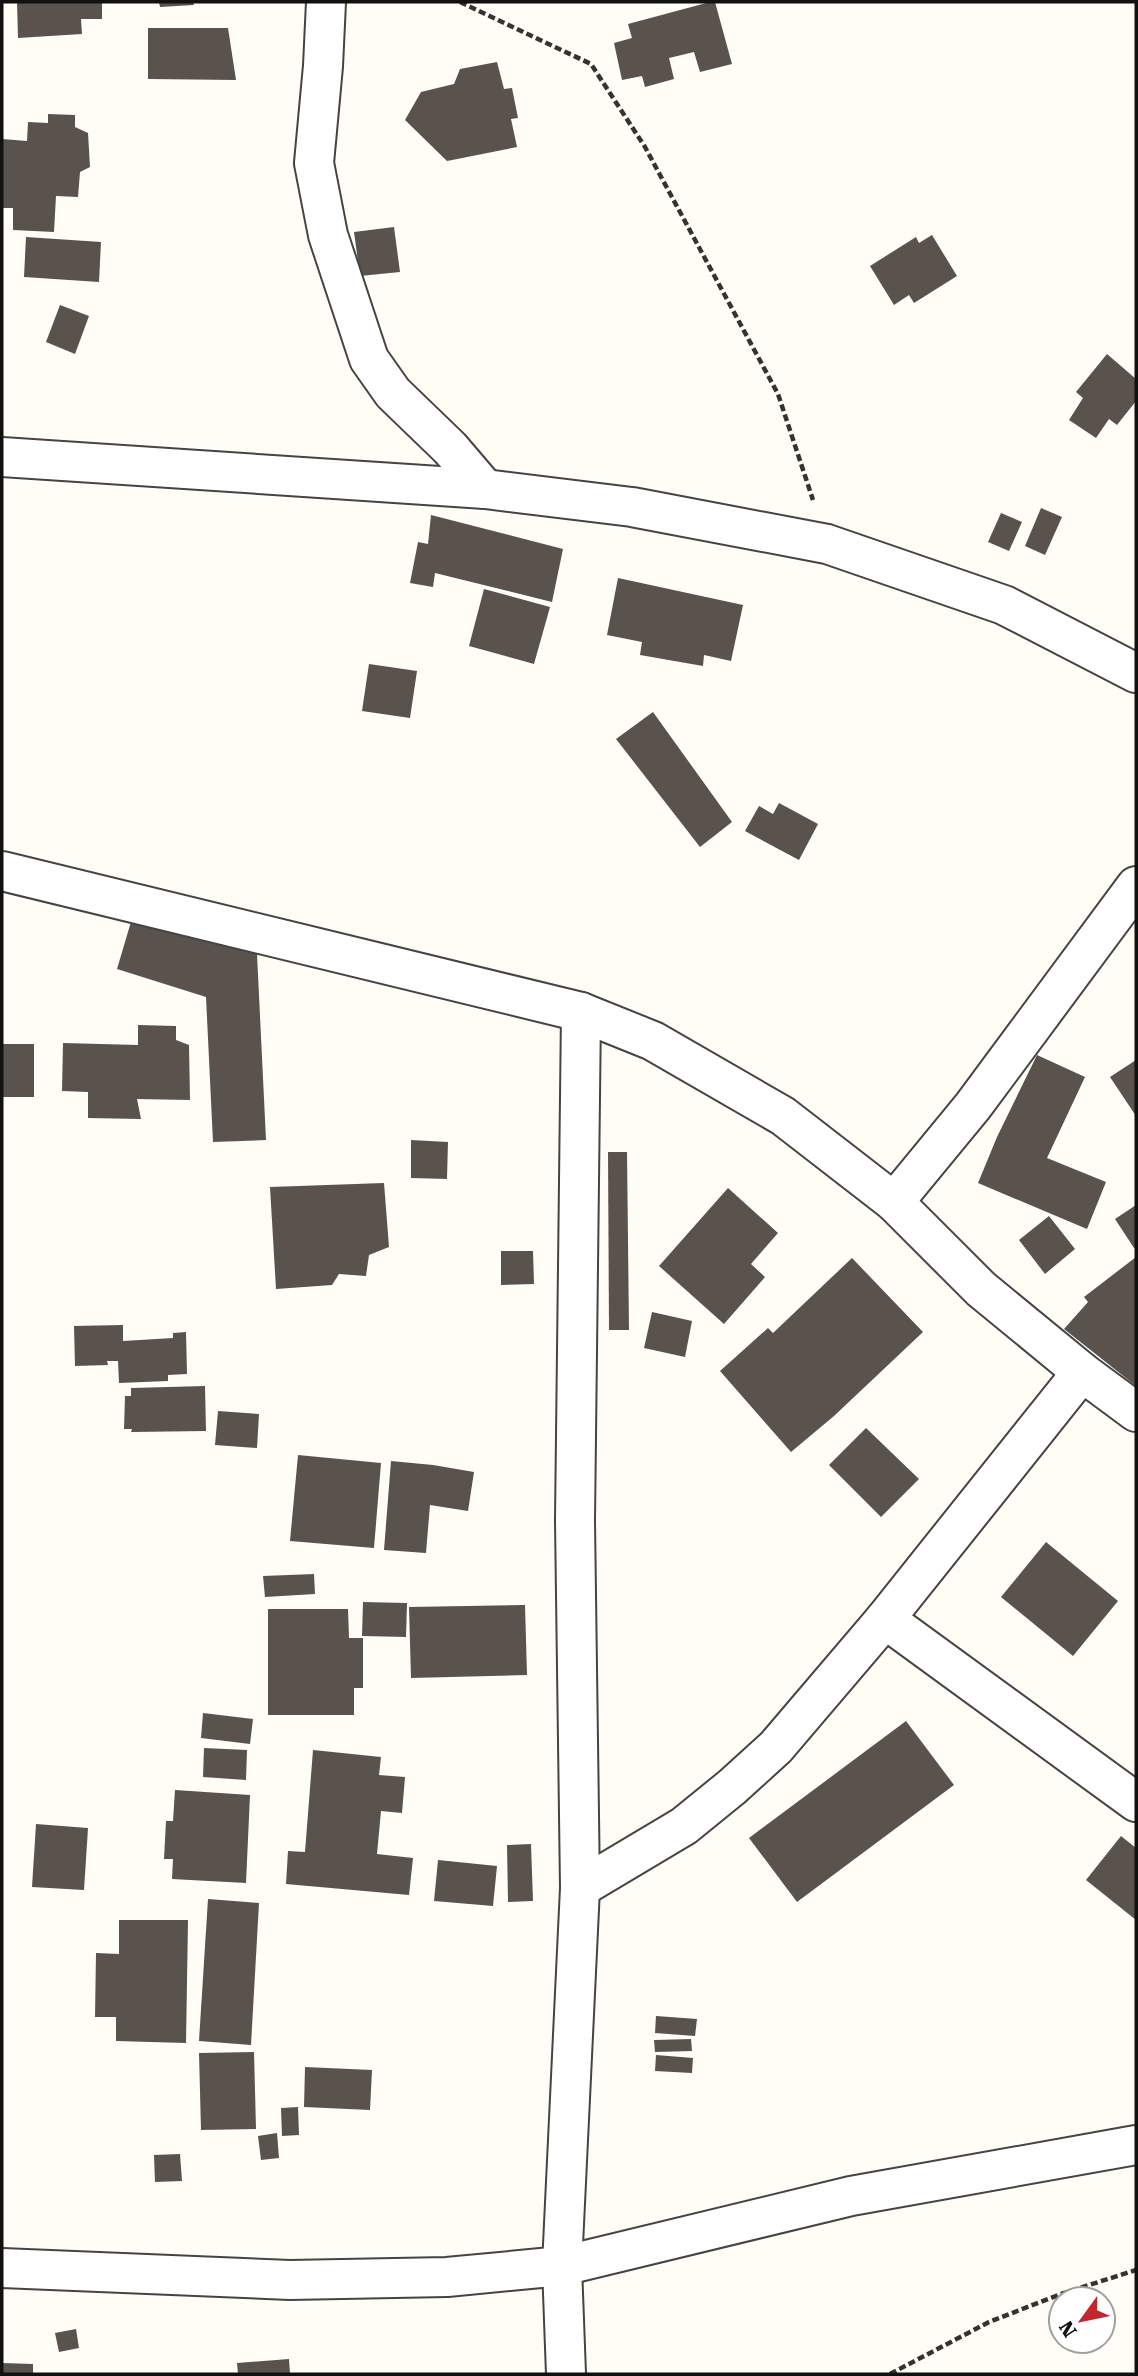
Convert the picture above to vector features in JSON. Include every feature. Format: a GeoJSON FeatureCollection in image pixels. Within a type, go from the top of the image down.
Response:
{"type":"FeatureCollection","features":[{"type":"Feature","properties":{"kind":"street"},"geometry":{"type":"LineString","coordinates":[[326,2],[314,163],[328,235],[369,359],[393,393],[450,448],[485,489]]}},
{"type":"Feature","properties":{"kind":"street"},"geometry":{"type":"LineString","coordinates":[[2,457],[485,489],[632,507],[827,544],[1004,606],[1136,673]]}},
{"type":"Feature","properties":{"kind":"street"},"geometry":{"type":"LineString","coordinates":[[2,871],[580,1012],[653,1041],[783,1116],[894,1202],[981,1289],[1082,1372],[1136,1412]]}},
{"type":"Feature","properties":{"kind":"street"},"geometry":{"type":"LineString","coordinates":[[894,1202],[973,1106],[1136,886]]}},
{"type":"Feature","properties":{"kind":"street"},"geometry":{"type":"LineString","coordinates":[[566,2374],[562,2266],[580,1888],[575,1508],[580,1012]]}},
{"type":"Feature","properties":{"kind":"street"},"geometry":{"type":"LineString","coordinates":[[580,1888],[684,1826],[776,1746],[885,1619],[1082,1372]]}},
{"type":"Feature","properties":{"kind":"street"},"geometry":{"type":"LineString","coordinates":[[885,1619],[1136,1802]]}},
{"type":"Feature","properties":{"kind":"street"},"geometry":{"type":"LineString","coordinates":[[2,2268],[290,2280],[447,2277],[562,2266],[851,2196],[1136,2145]]}},
{"type":"Feature","properties":{"kind":"path"},"geometry":{"type":"LineString","coordinates":[[460,2],[591,64],[645,147],[778,394],[827,544]]}},
{"type":"Feature","properties":{"kind":"path"},"geometry":{"type":"LineString","coordinates":[[890,2374],[989,2322],[1061,2294],[1136,2270]]}},
{"type":"Feature","properties":{"kind":"building"},"geometry":{"type":"Polygon","coordinates":[[[17,2],[102,2],[102,19],[81,19],[82,34],[18,38],[17,2]]]}},
{"type":"Feature","properties":{"kind":"building"},"geometry":{"type":"Polygon","coordinates":[[[159,2],[193,2],[194,5],[160,7],[159,2]]]}},
{"type":"Feature","properties":{"kind":"building"},"geometry":{"type":"Polygon","coordinates":[[[715,2],[732,64],[700,72],[694,52],[669,58],[674,79],[645,87],[642,76],[622,80],[614,43],[632,38],[628,24],[715,2]]]}},
{"type":"Feature","properties":{"kind":"building"},"geometry":{"type":"Polygon","coordinates":[[[148,28],[228,28],[236,80],[148,79],[148,28]]]}},
{"type":"Feature","properties":{"kind":"building"},"geometry":{"type":"Polygon","coordinates":[[[497,62],[504,89],[512,88],[518,118],[511,119],[517,147],[447,161],[405,120],[421,92],[454,84],[460,69],[497,62]]]}},
{"type":"Feature","properties":{"kind":"building"},"geometry":{"type":"Polygon","coordinates":[[[48,114],[75,115],[75,127],[88,133],[90,167],[80,172],[78,197],[56,196],[54,232],[13,230],[13,208],[2,208],[2,139],[27,141],[28,122],[48,123],[48,114]]]}},
{"type":"Feature","properties":{"kind":"building"},"geometry":{"type":"Polygon","coordinates":[[[394,227],[400,272],[360,276],[354,232],[394,227]]]}},
{"type":"Feature","properties":{"kind":"building"},"geometry":{"type":"Polygon","coordinates":[[[932,235],[957,276],[914,303],[909,295],[894,305],[870,266],[916,237],[919,243],[932,235]]]}},
{"type":"Feature","properties":{"kind":"building"},"geometry":{"type":"Polygon","coordinates":[[[26,237],[101,242],[99,282],[24,277],[26,237]]]}},
{"type":"Feature","properties":{"kind":"building"},"geometry":{"type":"Polygon","coordinates":[[[60,305],[89,316],[75,354],[46,342],[60,305]]]}},
{"type":"Feature","properties":{"kind":"building"},"geometry":{"type":"Polygon","coordinates":[[[1107,354],[1136,379],[1136,401],[1117,425],[1109,419],[1096,438],[1069,420],[1083,398],[1076,392],[1107,354]]]}},
{"type":"Feature","properties":{"kind":"building"},"geometry":{"type":"Polygon","coordinates":[[[1041,508],[1062,517],[1045,555],[1025,546],[1041,508]]]}},
{"type":"Feature","properties":{"kind":"building"},"geometry":{"type":"Polygon","coordinates":[[[1001,513],[1022,522],[1009,551],[988,542],[1001,513]]]}},
{"type":"Feature","properties":{"kind":"building"},"geometry":{"type":"Polygon","coordinates":[[[431,515],[563,549],[552,602],[435,573],[433,587],[410,583],[418,542],[428,544],[431,515]]]}},
{"type":"Feature","properties":{"kind":"building"},"geometry":{"type":"Polygon","coordinates":[[[618,578],[743,605],[731,661],[704,655],[703,666],[640,655],[642,642],[607,635],[618,578]]]}},
{"type":"Feature","properties":{"kind":"building"},"geometry":{"type":"Polygon","coordinates":[[[484,589],[550,607],[534,664],[469,646],[484,589]]]}},
{"type":"Feature","properties":{"kind":"building"},"geometry":{"type":"Polygon","coordinates":[[[369,664],[417,671],[410,718],[362,711],[369,664]]]}},
{"type":"Feature","properties":{"kind":"building"},"geometry":{"type":"Polygon","coordinates":[[[653,712],[732,822],[700,847],[616,739],[653,712]]]}},
{"type":"Feature","properties":{"kind":"building"},"geometry":{"type":"Polygon","coordinates":[[[779,803],[818,824],[799,860],[745,831],[759,806],[773,814],[779,803]]]}},
{"type":"Feature","properties":{"kind":"building"},"geometry":{"type":"Polygon","coordinates":[[[133,915],[257,954],[266,1140],[213,1142],[206,997],[117,969],[133,915]]]}},
{"type":"Feature","properties":{"kind":"building"},"geometry":{"type":"Polygon","coordinates":[[[138,1025],[176,1026],[176,1040],[189,1045],[190,1100],[137,1099],[141,1119],[88,1118],[88,1092],[62,1091],[63,1043],[138,1045],[138,1025]]]}},
{"type":"Feature","properties":{"kind":"building"},"geometry":{"type":"Polygon","coordinates":[[[2,1044],[34,1044],[34,1097],[2,1097],[2,1044]]]}},
{"type":"Feature","properties":{"kind":"building"},"geometry":{"type":"Polygon","coordinates":[[[1037,1055],[1085,1077],[1047,1158],[1106,1182],[1087,1229],[978,1183],[1037,1055]]]}},
{"type":"Feature","properties":{"kind":"building"},"geometry":{"type":"Polygon","coordinates":[[[1136,1060],[1136,1116],[1110,1077],[1136,1060]]]}},
{"type":"Feature","properties":{"kind":"building"},"geometry":{"type":"Polygon","coordinates":[[[411,1140],[448,1142],[447,1179],[411,1178],[411,1140]]]}},
{"type":"Feature","properties":{"kind":"building"},"geometry":{"type":"Polygon","coordinates":[[[608,1152],[627,1152],[629,1330],[609,1330],[608,1152]]]}},
{"type":"Feature","properties":{"kind":"building"},"geometry":{"type":"Polygon","coordinates":[[[384,1183],[389,1247],[369,1255],[366,1276],[339,1274],[332,1285],[276,1289],[270,1187],[384,1183]]]}},
{"type":"Feature","properties":{"kind":"building"},"geometry":{"type":"Polygon","coordinates":[[[728,1188],[778,1233],[751,1264],[765,1277],[724,1324],[659,1266],[728,1188]]]}},
{"type":"Feature","properties":{"kind":"building"},"geometry":{"type":"Polygon","coordinates":[[[1136,1205],[1136,1247],[1134,1248],[1115,1219],[1136,1205]]]}},
{"type":"Feature","properties":{"kind":"building"},"geometry":{"type":"Polygon","coordinates":[[[1049,1216],[1075,1249],[1045,1274],[1019,1240],[1049,1216]]]}},
{"type":"Feature","properties":{"kind":"building"},"geometry":{"type":"Polygon","coordinates":[[[501,1251],[533,1251],[534,1284],[501,1285],[501,1251]]]}},
{"type":"Feature","properties":{"kind":"building"},"geometry":{"type":"Polygon","coordinates":[[[1136,1257],[1136,1386],[1064,1329],[1088,1302],[1084,1297],[1136,1257]]]}},
{"type":"Feature","properties":{"kind":"building"},"geometry":{"type":"Polygon","coordinates":[[[852,1258],[923,1332],[834,1416],[791,1452],[720,1371],[768,1328],[773,1333],[852,1258]]]}},
{"type":"Feature","properties":{"kind":"building"},"geometry":{"type":"Polygon","coordinates":[[[652,1312],[692,1321],[685,1357],[644,1348],[652,1312]]]}},
{"type":"Feature","properties":{"kind":"building"},"geometry":{"type":"Polygon","coordinates":[[[123,1325],[123,1341],[173,1338],[173,1333],[186,1332],[187,1374],[168,1375],[168,1381],[119,1383],[118,1361],[107,1361],[108,1365],[75,1366],[74,1326],[123,1325]]]}},
{"type":"Feature","properties":{"kind":"building"},"geometry":{"type":"Polygon","coordinates":[[[205,1386],[206,1431],[131,1432],[132,1429],[124,1429],[125,1396],[131,1396],[131,1388],[205,1386]]]}},
{"type":"Feature","properties":{"kind":"building"},"geometry":{"type":"Polygon","coordinates":[[[218,1411],[259,1414],[257,1448],[215,1445],[218,1411]]]}},
{"type":"Feature","properties":{"kind":"building"},"geometry":{"type":"Polygon","coordinates":[[[866,1428],[919,1479],[881,1517],[829,1465],[866,1428]]]}},
{"type":"Feature","properties":{"kind":"building"},"geometry":{"type":"Polygon","coordinates":[[[298,1455],[381,1463],[374,1548],[290,1541],[298,1455]]]}},
{"type":"Feature","properties":{"kind":"building"},"geometry":{"type":"Polygon","coordinates":[[[391,1461],[474,1472],[468,1511],[430,1505],[426,1553],[384,1550],[391,1461]]]}},
{"type":"Feature","properties":{"kind":"building"},"geometry":{"type":"Polygon","coordinates":[[[1046,1542],[1118,1601],[1073,1656],[1001,1597],[1046,1542]]]}},
{"type":"Feature","properties":{"kind":"building"},"geometry":{"type":"Polygon","coordinates":[[[314,1574],[315,1594],[265,1597],[263,1576],[314,1574]]]}},
{"type":"Feature","properties":{"kind":"building"},"geometry":{"type":"Polygon","coordinates":[[[363,1602],[407,1603],[406,1637],[362,1636],[363,1602]]]}},
{"type":"Feature","properties":{"kind":"building"},"geometry":{"type":"Polygon","coordinates":[[[525,1605],[527,1675],[411,1678],[409,1607],[525,1605]]]}},
{"type":"Feature","properties":{"kind":"building"},"geometry":{"type":"Polygon","coordinates":[[[268,1609],[348,1609],[349,1638],[363,1638],[363,1688],[354,1688],[354,1715],[268,1715],[268,1609]]]}},
{"type":"Feature","properties":{"kind":"building"},"geometry":{"type":"Polygon","coordinates":[[[203,1713],[253,1719],[250,1744],[201,1738],[203,1713]]]}},
{"type":"Feature","properties":{"kind":"building"},"geometry":{"type":"Polygon","coordinates":[[[906,1721],[954,1785],[797,1902],[749,1838],[906,1721]]]}},
{"type":"Feature","properties":{"kind":"building"},"geometry":{"type":"Polygon","coordinates":[[[204,1748],[247,1750],[246,1780],[203,1777],[204,1748]]]}},
{"type":"Feature","properties":{"kind":"building"},"geometry":{"type":"Polygon","coordinates":[[[313,1750],[381,1757],[379,1775],[405,1777],[402,1813],[381,1811],[377,1854],[413,1858],[409,1895],[286,1884],[288,1851],[305,1852],[313,1750]]]}},
{"type":"Feature","properties":{"kind":"building"},"geometry":{"type":"Polygon","coordinates":[[[175,1790],[250,1795],[246,1883],[172,1879],[173,1859],[164,1859],[166,1821],[173,1821],[175,1790]]]}},
{"type":"Feature","properties":{"kind":"building"},"geometry":{"type":"Polygon","coordinates":[[[36,1824],[88,1828],[84,1890],[32,1887],[36,1824]]]}},
{"type":"Feature","properties":{"kind":"building"},"geometry":{"type":"Polygon","coordinates":[[[1121,1836],[1136,1848],[1136,1920],[1086,1880],[1121,1836]]]}},
{"type":"Feature","properties":{"kind":"building"},"geometry":{"type":"Polygon","coordinates":[[[531,1844],[533,1901],[508,1902],[507,1845],[531,1844]]]}},
{"type":"Feature","properties":{"kind":"building"},"geometry":{"type":"Polygon","coordinates":[[[438,1860],[497,1866],[493,1906],[434,1901],[438,1860]]]}},
{"type":"Feature","properties":{"kind":"building"},"geometry":{"type":"Polygon","coordinates":[[[208,1899],[259,1903],[251,2045],[199,2041],[208,1899]]]}},
{"type":"Feature","properties":{"kind":"building"},"geometry":{"type":"Polygon","coordinates":[[[119,1920],[188,1920],[186,2043],[116,2041],[116,2017],[95,2017],[96,1953],[119,1954],[119,1920]]]}},
{"type":"Feature","properties":{"kind":"building"},"geometry":{"type":"Polygon","coordinates":[[[656,2016],[697,2019],[695,2036],[655,2033],[656,2016]]]}},
{"type":"Feature","properties":{"kind":"building"},"geometry":{"type":"Polygon","coordinates":[[[691,2039],[692,2051],[655,2052],[654,2040],[691,2039]]]}},
{"type":"Feature","properties":{"kind":"building"},"geometry":{"type":"Polygon","coordinates":[[[254,2052],[256,2129],[201,2130],[199,2053],[254,2052]]]}},
{"type":"Feature","properties":{"kind":"building"},"geometry":{"type":"Polygon","coordinates":[[[656,2055],[693,2058],[692,2073],[655,2071],[656,2055]]]}},
{"type":"Feature","properties":{"kind":"building"},"geometry":{"type":"Polygon","coordinates":[[[305,2067],[372,2070],[370,2110],[304,2107],[305,2067]]]}},
{"type":"Feature","properties":{"kind":"building"},"geometry":{"type":"Polygon","coordinates":[[[298,2107],[299,2135],[282,2136],[281,2108],[298,2107]]]}},
{"type":"Feature","properties":{"kind":"building"},"geometry":{"type":"Polygon","coordinates":[[[277,2133],[279,2158],[261,2160],[258,2136],[277,2133]]]}},
{"type":"Feature","properties":{"kind":"building"},"geometry":{"type":"Polygon","coordinates":[[[180,2154],[182,2181],[155,2182],[154,2155],[180,2154]]]}},
{"type":"Feature","properties":{"kind":"building"},"geometry":{"type":"Polygon","coordinates":[[[76,2329],[79,2348],[59,2352],[55,2333],[76,2329]]]}},
{"type":"Feature","properties":{"kind":"building"},"geometry":{"type":"Polygon","coordinates":[[[289,2359],[290,2374],[238,2374],[237,2363],[289,2359]]]}},
{"type":"Feature","properties":{"kind":"building"},"geometry":{"type":"Polygon","coordinates":[[[2,2363],[33,2364],[33,2374],[2,2374],[2,2363]]]}}]}
